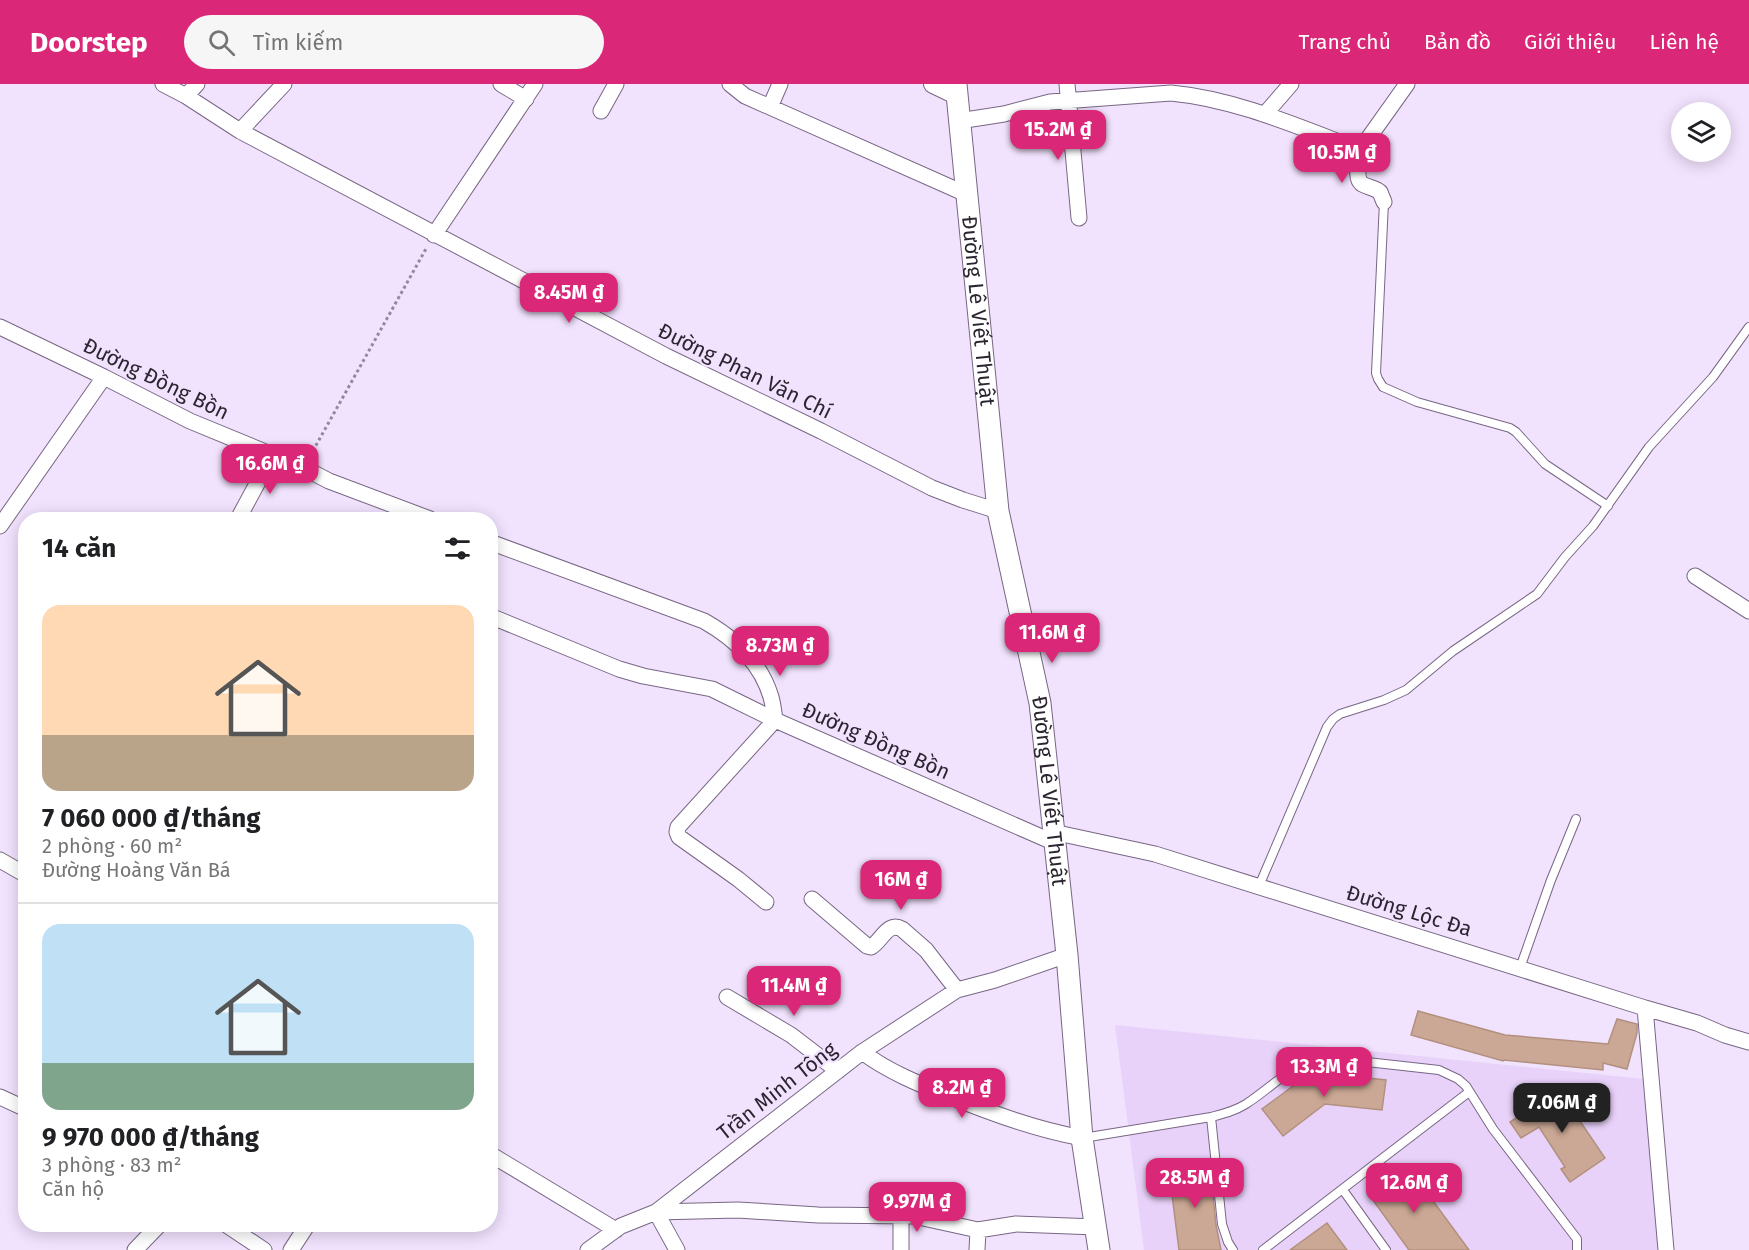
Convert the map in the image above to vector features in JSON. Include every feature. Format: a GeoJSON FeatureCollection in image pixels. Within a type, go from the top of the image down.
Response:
{"type":"FeatureCollection","features":[{"type":"Feature","properties":{"kind":"main road","name":"Đường Lê Viết Thuật"},"geometry":{"type":"LineString","coordinates":[[956,89],[999,511],[1040,703],[1067,955],[1082,1138],[1099,1250]]}},
{"type":"Feature","properties":{"kind":"street","name":"Đường Phan Văn Chí"},"geometry":{"type":"LineString","coordinates":[[163,84],[240,131],[666,356],[932,488],[963,501],[999,511]]}},
{"type":"Feature","properties":{"kind":"street"},"geometry":{"type":"LineString","coordinates":[[186,96],[197,84]]}},
{"type":"Feature","properties":{"kind":"street"},"geometry":{"type":"LineString","coordinates":[[240,131],[284,84]]}},
{"type":"Feature","properties":{"kind":"street"},"geometry":{"type":"LineString","coordinates":[[501,84],[526,99]]}},
{"type":"Feature","properties":{"kind":"street"},"geometry":{"type":"LineString","coordinates":[[434,235],[535,84]]}},
{"type":"Feature","properties":{"kind":"street"},"geometry":{"type":"LineString","coordinates":[[601,111],[616,84]]}},
{"type":"Feature","properties":{"kind":"street"},"geometry":{"type":"LineString","coordinates":[[730,84],[745,96],[966,194]]}},
{"type":"Feature","properties":{"kind":"street"},"geometry":{"type":"LineString","coordinates":[[771,107],[780,84]]}},
{"type":"Feature","properties":{"kind":"street"},"geometry":{"type":"LineString","coordinates":[[933,84],[956,89]]}},
{"type":"Feature","properties":{"kind":"street"},"geometry":{"type":"LineString","coordinates":[[1067,84],[1079,218]]}},
{"type":"Feature","properties":{"kind":"street"},"geometry":{"type":"LineString","coordinates":[[1265,114],[1291,84]]}},
{"type":"Feature","properties":{"kind":"street"},"geometry":{"type":"LineString","coordinates":[[1383,202],[1380,192],[1362,184],[1358,178],[1361,146],[1407,84]]}},
{"type":"Feature","properties":{"kind":"street"},"geometry":{"type":"LineString","coordinates":[[959,121],[1004,114],[1042,103],[1125,97],[1189,89],[1265,114],[1352,147],[1361,146]]}},
{"type":"Feature","properties":{"kind":"street","name":"Đường Đồng Bồn"},"geometry":{"type":"LineString","coordinates":[[0,327],[190,421],[304,468],[329,481],[411,512]]}},
{"type":"Feature","properties":{"kind":"street"},"geometry":{"type":"LineString","coordinates":[[0,526],[104,377]]}},
{"type":"Feature","properties":{"kind":"street"},"geometry":{"type":"LineString","coordinates":[[242,512],[272,456]]}},
{"type":"Feature","properties":{"kind":"street","name":"Đường Đồng Bồn"},"geometry":{"type":"LineString","coordinates":[[498,545],[704,621],[736,643],[757,669],[771,698],[775,720],[1054,837]]}},
{"type":"Feature","properties":{"kind":"street"},"geometry":{"type":"LineString","coordinates":[[1695,576],[1749,611]]}},
{"type":"Feature","properties":{"kind":"street"},"geometry":{"type":"LineString","coordinates":[[498,619],[619,669],[712,689],[775,720],[678,827],[677,832],[679,837],[766,902]]}},
{"type":"Feature","properties":{"kind":"street","name":"Đường Lộc Đa"},"geometry":{"type":"LineString","coordinates":[[1054,837],[1155,854],[1697,1023],[1749,1042]]}},
{"type":"Feature","properties":{"kind":"street"},"geometry":{"type":"LineString","coordinates":[[0,860],[18,870]]}},
{"type":"Feature","properties":{"kind":"street"},"geometry":{"type":"LineString","coordinates":[[812,899],[867,946],[876,945],[892,927],[897,926],[902,929],[927,951],[957,990]]}},
{"type":"Feature","properties":{"kind":"street","name":"Trần Minh Tông"},"geometry":{"type":"LineString","coordinates":[[588,1250],[621,1226],[656,1212],[862,1052],[957,990],[995,980],[1067,955]]}},
{"type":"Feature","properties":{"kind":"street"},"geometry":{"type":"LineString","coordinates":[[728,997],[791,1035],[838,1071]]}},
{"type":"Feature","properties":{"kind":"street"},"geometry":{"type":"LineString","coordinates":[[1645,1008],[1666,1250]]}},
{"type":"Feature","properties":{"kind":"street"},"geometry":{"type":"LineString","coordinates":[[862,1052],[905,1078],[992,1113],[1042,1130],[1082,1138]]}},
{"type":"Feature","properties":{"kind":"street"},"geometry":{"type":"LineString","coordinates":[[0,1097],[18,1105]]}},
{"type":"Feature","properties":{"kind":"street"},"geometry":{"type":"LineString","coordinates":[[498,1160],[616,1230]]}},
{"type":"Feature","properties":{"kind":"street"},"geometry":{"type":"LineString","coordinates":[[677,1250],[656,1212],[738,1210],[818,1215],[914,1216],[978,1230],[1016,1224],[1096,1227]]}},
{"type":"Feature","properties":{"kind":"street"},"geometry":{"type":"LineString","coordinates":[[901,1216],[901,1250]]}},
{"type":"Feature","properties":{"kind":"street"},"geometry":{"type":"LineString","coordinates":[[977,1250],[978,1230]]}},
{"type":"Feature","properties":{"kind":"street"},"geometry":{"type":"LineString","coordinates":[[135,1250],[152,1232]]}},
{"type":"Feature","properties":{"kind":"street"},"geometry":{"type":"LineString","coordinates":[[237,1232],[264,1250]]}},
{"type":"Feature","properties":{"kind":"street"},"geometry":{"type":"LineString","coordinates":[[291,1250],[303,1232]]}},
{"type":"Feature","properties":{"kind":"lane"},"geometry":{"type":"LineString","coordinates":[[1383,202],[1376,373],[1383,387],[1430,407],[1510,428],[1545,464],[1608,506]]}},
{"type":"Feature","properties":{"kind":"lane"},"geometry":{"type":"LineString","coordinates":[[1259,886],[1327,727],[1333,719],[1340,714],[1406,690],[1453,651],[1529,601],[1593,526],[1649,447],[1713,377],[1749,327]]}},
{"type":"Feature","properties":{"kind":"lane"},"geometry":{"type":"LineString","coordinates":[[1520,968],[1551,880],[1576,819]]}},
{"type":"Feature","properties":{"kind":"lane"},"geometry":{"type":"LineString","coordinates":[[1082,1138],[1229,1112],[1244,1106],[1304,1063],[1322,1057],[1438,1070],[1458,1079],[1469,1092],[1493,1129],[1577,1239],[1577,1250]]}},
{"type":"Feature","properties":{"kind":"lane"},"geometry":{"type":"LineString","coordinates":[[1263,1250],[1469,1092]]}},
{"type":"Feature","properties":{"kind":"lane"},"geometry":{"type":"LineString","coordinates":[[1211,1117],[1222,1224],[1233,1250]]}},
{"type":"Feature","properties":{"kind":"lane"},"geometry":{"type":"LineString","coordinates":[[1343,1190],[1386,1250]]}},
{"type":"Feature","properties":{"kind":"path"},"geometry":{"type":"LineString","coordinates":[[304,468],[434,235]]}},
{"type":"Feature","properties":{"kind":"shaded area"},"geometry":{"type":"Polygon","coordinates":[[[1115,1025],[1644,1079],[1660,1250],[1144,1250],[1115,1025]]]}},
{"type":"Feature","properties":{"kind":"building"},"geometry":{"type":"Polygon","coordinates":[[[1418,1011],[1505,1035],[1608,1044],[1617,1019],[1637,1024],[1637,1033],[1627,1069],[1603,1063],[1603,1070],[1503,1061],[1411,1035],[1418,1011]]]}},
{"type":"Feature","properties":{"kind":"building"},"geometry":{"type":"Polygon","coordinates":[[[1312,1072],[1386,1080],[1382,1110],[1325,1104],[1283,1136],[1262,1109],[1312,1072]]]}},
{"type":"Feature","properties":{"kind":"building"},"geometry":{"type":"Polygon","coordinates":[[[1559,1090],[1605,1158],[1570,1182],[1561,1169],[1565,1167],[1539,1127],[1521,1138],[1510,1122],[1559,1090]]]}},
{"type":"Feature","properties":{"kind":"building"},"geometry":{"type":"Polygon","coordinates":[[[1406,1164],[1469,1250],[1409,1250],[1367,1192],[1406,1164]]]}},
{"type":"Feature","properties":{"kind":"building"},"geometry":{"type":"Polygon","coordinates":[[[1210,1166],[1221,1250],[1179,1250],[1169,1171],[1210,1166]]]}},
{"type":"Feature","properties":{"kind":"building"},"geometry":{"type":"Polygon","coordinates":[[[1327,1223],[1347,1250],[1290,1250],[1327,1223]]]}}]}
